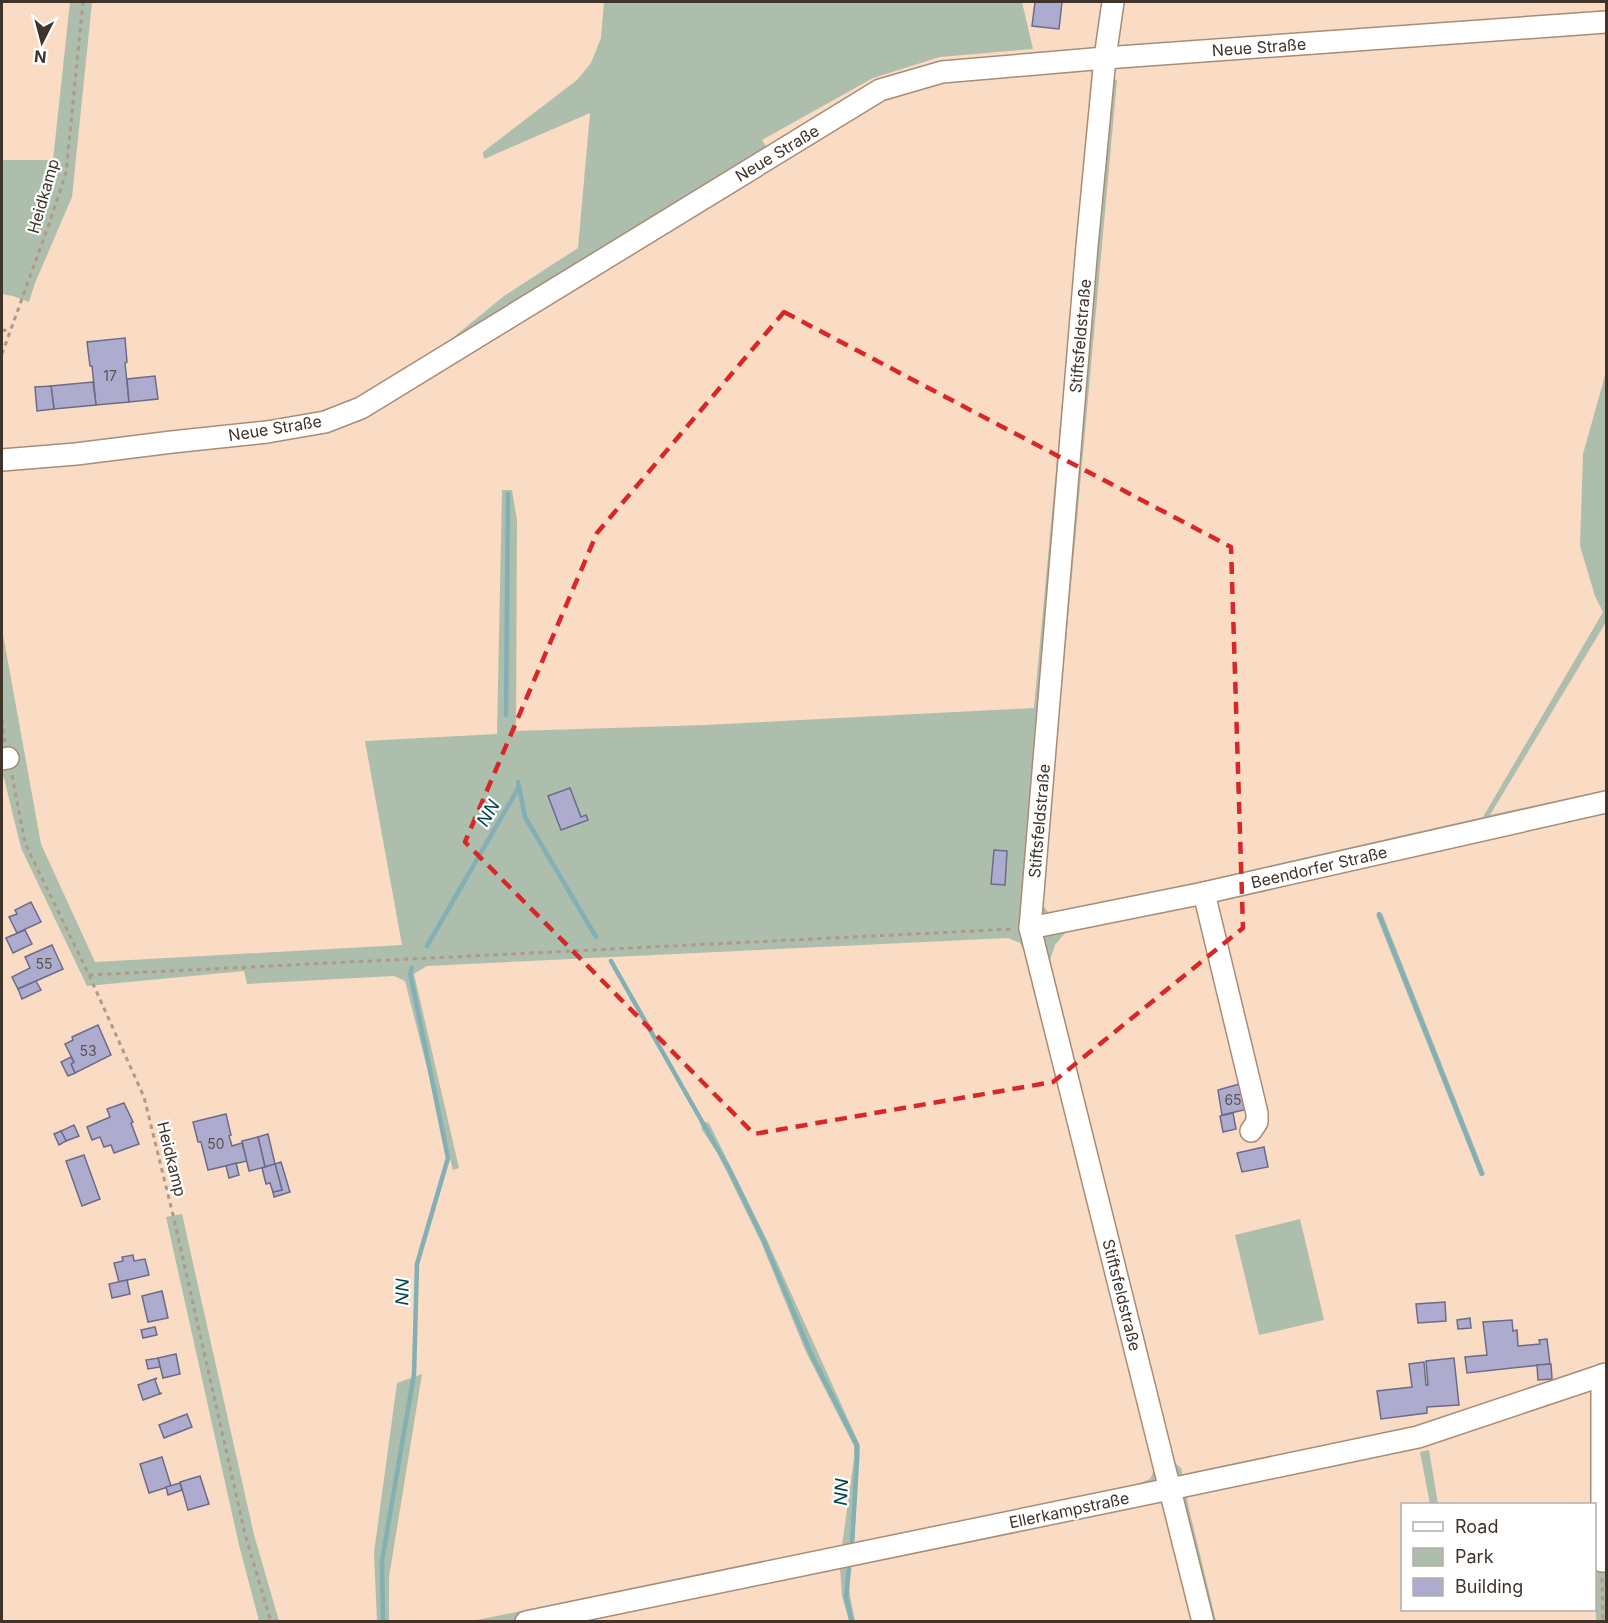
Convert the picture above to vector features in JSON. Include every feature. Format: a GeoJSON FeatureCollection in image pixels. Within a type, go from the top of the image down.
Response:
{"type":"FeatureCollection","features":[{"type":"Feature","properties":{"kind":"street","name":"Stiftsfeldstraße"},"geometry":{"type":"LineString","coordinates":[[1113,2],[1105,58],[1087,246],[1030,928],[1203,1622]]}},
{"type":"Feature","properties":{"kind":"street","name":"Neue Straße"},"geometry":{"type":"LineString","coordinates":[[2,460],[76,454],[267,432],[325,422],[360,408],[880,90],[942,72],[1606,22]]}},
{"type":"Feature","properties":{"kind":"street","name":"Beendorfer Straße"},"geometry":{"type":"LineString","coordinates":[[1030,928],[1204,894],[1606,802]]}},
{"type":"Feature","properties":{"kind":"street"},"geometry":{"type":"LineString","coordinates":[[1204,894],[1257,1113],[1257,1122],[1251,1131]]}},
{"type":"Feature","properties":{"kind":"street"},"geometry":{"type":"LineString","coordinates":[[1602,1561],[1604,1375]]}},
{"type":"Feature","properties":{"kind":"street","name":"Ellerkampstraße"},"geometry":{"type":"LineString","coordinates":[[526,1622],[1418,1437],[1604,1375]]}},
{"type":"Feature","properties":{"kind":"path","name":"Heidkamp"},"geometry":{"type":"LineString","coordinates":[[2,354],[66,173],[83,2]]}},
{"type":"Feature","properties":{"kind":"path"},"geometry":{"type":"LineString","coordinates":[[2,330],[10,331]]}},
{"type":"Feature","properties":{"kind":"path","name":"Heidkamp"},"geometry":{"type":"LineString","coordinates":[[2,720],[5,758],[25,843],[89,975],[144,1097],[174,1218],[245,1534],[271,1622]]}},
{"type":"Feature","properties":{"kind":"path"},"geometry":{"type":"LineString","coordinates":[[89,975],[1030,928]]}},
{"type":"Feature","properties":{"kind":"path"},"geometry":{"type":"LineString","coordinates":[[1602,1561],[1603,1622]]}},
{"type":"Feature","properties":{"kind":"highlighted area"},"geometry":{"type":"Polygon","coordinates":[[[784,312],[1231,547],[1243,928],[1053,1082],[754,1134],[465,842],[597,533],[784,312]]]}},
{"type":"Feature","properties":{"kind":"green space"},"geometry":{"type":"Polygon","coordinates":[[[70,2],[92,2],[72,197],[29,302],[2,294],[2,160],[53,160],[70,2]]]}},
{"type":"Feature","properties":{"kind":"green space"},"geometry":{"type":"Polygon","coordinates":[[[604,2],[1022,2],[1033,49],[940,57],[873,78],[762,140],[767,148],[446,349],[444,345],[504,296],[578,248],[590,113],[484,159],[483,152],[577,80],[591,63],[601,38],[604,2]]]}},
{"type":"Feature","properties":{"kind":"green space"},"geometry":{"type":"Polygon","coordinates":[[[1092,80],[1117,80],[1042,904],[1048,912],[1058,914],[1483,817],[1603,612],[1595,596],[1580,546],[1583,454],[1606,372],[1606,622],[1490,815],[1606,790],[1606,814],[1066,932],[1055,945],[1050,960],[1175,1463],[1181,1468],[1216,1621],[1193,1621],[1166,1511],[1161,1502],[1148,1500],[847,1566],[855,1621],[849,1621],[842,1596],[840,1568],[572,1621],[472,1621],[842,1546],[854,1446],[805,1350],[761,1242],[718,1154],[702,1130],[700,1120],[709,1123],[767,1240],[860,1446],[854,1544],[1138,1484],[1150,1479],[1155,1468],[1030,962],[1020,943],[1008,938],[427,966],[414,974],[459,1168],[453,1170],[405,981],[394,976],[247,984],[244,971],[87,986],[21,848],[2,776],[2,629],[41,844],[95,962],[402,945],[365,741],[497,734],[502,490],[512,490],[517,520],[516,731],[705,725],[1034,708],[1092,80]]]}},
{"type":"Feature","properties":{"kind":"green space"},"geometry":{"type":"Polygon","coordinates":[[[1382,913],[1485,1174],[1480,1176],[1376,915],[1382,913]]]}},
{"type":"Feature","properties":{"kind":"green space"},"geometry":{"type":"Polygon","coordinates":[[[182,1214],[254,1535],[279,1621],[259,1621],[239,1545],[166,1217],[182,1214]]]}},
{"type":"Feature","properties":{"kind":"green space"},"geometry":{"type":"Polygon","coordinates":[[[1300,1219],[1324,1320],[1259,1335],[1235,1235],[1300,1219]]]}},
{"type":"Feature","properties":{"kind":"green space"},"geometry":{"type":"Polygon","coordinates":[[[422,1374],[389,1577],[389,1621],[377,1621],[374,1553],[397,1383],[422,1374]]]}},
{"type":"Feature","properties":{"kind":"green space"},"geometry":{"type":"Polygon","coordinates":[[[1606,1395],[1606,1621],[1596,1621],[1596,1503],[1594,1503],[1590,1402],[1606,1395]]]}},
{"type":"Feature","properties":{"kind":"green space"},"geometry":{"type":"Polygon","coordinates":[[[1429,1450],[1438,1503],[1430,1503],[1420,1452],[1429,1450]]]}},
{"type":"Feature","properties":{"kind":"building"},"geometry":{"type":"Polygon","coordinates":[[[1035,2],[1062,2],[1059,29],[1032,26],[1035,2]]]}},
{"type":"Feature","properties":{"kind":"building"},"geometry":{"type":"Polygon","coordinates":[[[125,338],[129,402],[96,405],[87,342],[125,338]]]}},
{"type":"Feature","properties":{"kind":"building"},"geometry":{"type":"Polygon","coordinates":[[[155,376],[158,399],[129,402],[127,379],[155,376]]]}},
{"type":"Feature","properties":{"kind":"building"},"geometry":{"type":"Polygon","coordinates":[[[93,382],[96,405],[54,409],[51,386],[93,382]]]}},
{"type":"Feature","properties":{"kind":"building"},"geometry":{"type":"Polygon","coordinates":[[[51,386],[54,409],[37,411],[35,387],[51,386]]]}},
{"type":"Feature","properties":{"kind":"building"},"geometry":{"type":"Polygon","coordinates":[[[570,788],[581,817],[586,815],[588,820],[561,830],[548,796],[570,788]]]}},
{"type":"Feature","properties":{"kind":"building"},"geometry":{"type":"Polygon","coordinates":[[[994,850],[1007,851],[1005,885],[991,884],[994,850]]]}},
{"type":"Feature","properties":{"kind":"building"},"geometry":{"type":"Polygon","coordinates":[[[31,902],[41,922],[17,933],[9,917],[17,914],[15,910],[31,902]]]}},
{"type":"Feature","properties":{"kind":"building"},"geometry":{"type":"Polygon","coordinates":[[[25,930],[32,944],[13,953],[6,938],[25,930]]]}},
{"type":"Feature","properties":{"kind":"building"},"geometry":{"type":"Polygon","coordinates":[[[52,945],[63,969],[18,989],[12,977],[30,968],[25,957],[52,945]]]}},
{"type":"Feature","properties":{"kind":"building"},"geometry":{"type":"Polygon","coordinates":[[[36,981],[41,990],[22,999],[18,989],[36,981]]]}},
{"type":"Feature","properties":{"kind":"building"},"geometry":{"type":"Polygon","coordinates":[[[98,1025],[111,1055],[75,1073],[71,1064],[74,1062],[65,1044],[73,1040],[72,1037],[98,1025]]]}},
{"type":"Feature","properties":{"kind":"building"},"geometry":{"type":"Polygon","coordinates":[[[71,1057],[75,1073],[68,1076],[61,1062],[71,1057]]]}},
{"type":"Feature","properties":{"kind":"building"},"geometry":{"type":"Polygon","coordinates":[[[1243,1083],[1248,1109],[1222,1115],[1218,1090],[1243,1083]]]}},
{"type":"Feature","properties":{"kind":"building"},"geometry":{"type":"Polygon","coordinates":[[[124,1103],[133,1122],[131,1123],[139,1144],[114,1153],[111,1145],[104,1147],[100,1137],[92,1140],[87,1127],[110,1117],[107,1109],[124,1103]]]}},
{"type":"Feature","properties":{"kind":"building"},"geometry":{"type":"Polygon","coordinates":[[[1233,1113],[1236,1129],[1223,1132],[1220,1116],[1233,1113]]]}},
{"type":"Feature","properties":{"kind":"building"},"geometry":{"type":"Polygon","coordinates":[[[226,1114],[232,1146],[242,1143],[247,1161],[208,1170],[193,1122],[226,1114]]]}},
{"type":"Feature","properties":{"kind":"building"},"geometry":{"type":"Polygon","coordinates":[[[74,1125],[79,1136],[66,1141],[61,1131],[74,1125]]]}},
{"type":"Feature","properties":{"kind":"building"},"geometry":{"type":"Polygon","coordinates":[[[61,1131],[66,1141],[59,1145],[54,1134],[61,1131]]]}},
{"type":"Feature","properties":{"kind":"building"},"geometry":{"type":"Polygon","coordinates":[[[268,1134],[275,1164],[265,1167],[258,1137],[268,1134]]]}},
{"type":"Feature","properties":{"kind":"building"},"geometry":{"type":"Polygon","coordinates":[[[258,1137],[265,1167],[249,1171],[242,1141],[258,1137]]]}},
{"type":"Feature","properties":{"kind":"building"},"geometry":{"type":"Polygon","coordinates":[[[1264,1147],[1268,1167],[1242,1172],[1237,1153],[1264,1147]]]}},
{"type":"Feature","properties":{"kind":"building"},"geometry":{"type":"Polygon","coordinates":[[[84,1155],[100,1199],[82,1206],[66,1161],[84,1155]]]}},
{"type":"Feature","properties":{"kind":"building"},"geometry":{"type":"Polygon","coordinates":[[[281,1162],[290,1192],[274,1197],[273,1192],[282,1190],[275,1164],[281,1162]]]}},
{"type":"Feature","properties":{"kind":"building"},"geometry":{"type":"Polygon","coordinates":[[[236,1163],[239,1175],[229,1178],[226,1166],[236,1163]]]}},
{"type":"Feature","properties":{"kind":"building"},"geometry":{"type":"Polygon","coordinates":[[[275,1164],[282,1190],[273,1192],[270,1183],[266,1184],[262,1168],[275,1164]]]}},
{"type":"Feature","properties":{"kind":"building"},"geometry":{"type":"Polygon","coordinates":[[[133,1255],[134,1261],[145,1259],[149,1275],[119,1282],[114,1263],[123,1261],[122,1257],[133,1255]]]}},
{"type":"Feature","properties":{"kind":"building"},"geometry":{"type":"Polygon","coordinates":[[[127,1280],[130,1294],[112,1298],[109,1284],[127,1280]]]}},
{"type":"Feature","properties":{"kind":"building"},"geometry":{"type":"Polygon","coordinates":[[[162,1291],[168,1318],[148,1322],[142,1296],[162,1291]]]}},
{"type":"Feature","properties":{"kind":"building"},"geometry":{"type":"Polygon","coordinates":[[[1445,1302],[1446,1321],[1418,1323],[1416,1304],[1445,1302]]]}},
{"type":"Feature","properties":{"kind":"building"},"geometry":{"type":"Polygon","coordinates":[[[1470,1318],[1471,1328],[1458,1329],[1457,1320],[1470,1318]]]}},
{"type":"Feature","properties":{"kind":"building"},"geometry":{"type":"Polygon","coordinates":[[[1512,1320],[1513,1331],[1517,1330],[1518,1346],[1540,1344],[1539,1340],[1547,1339],[1550,1364],[1467,1373],[1465,1357],[1487,1355],[1483,1322],[1512,1320]]]}},
{"type":"Feature","properties":{"kind":"building"},"geometry":{"type":"Polygon","coordinates":[[[155,1327],[157,1335],[143,1338],[141,1330],[155,1327]]]}},
{"type":"Feature","properties":{"kind":"building"},"geometry":{"type":"Polygon","coordinates":[[[176,1354],[180,1374],[163,1378],[158,1358],[176,1354]]]}},
{"type":"Feature","properties":{"kind":"building"},"geometry":{"type":"Polygon","coordinates":[[[158,1358],[160,1367],[148,1369],[146,1360],[158,1358]]]}},
{"type":"Feature","properties":{"kind":"building"},"geometry":{"type":"Polygon","coordinates":[[[1454,1358],[1459,1405],[1427,1407],[1427,1413],[1381,1419],[1377,1391],[1412,1387],[1409,1364],[1424,1362],[1426,1385],[1428,1385],[1426,1361],[1454,1358]]]}},
{"type":"Feature","properties":{"kind":"building"},"geometry":{"type":"Polygon","coordinates":[[[1551,1364],[1552,1379],[1538,1380],[1537,1365],[1551,1364]]]}},
{"type":"Feature","properties":{"kind":"building"},"geometry":{"type":"Polygon","coordinates":[[[157,1378],[155,1380],[160,1394],[143,1400],[138,1385],[157,1378]]]}},
{"type":"Feature","properties":{"kind":"building"},"geometry":{"type":"Polygon","coordinates":[[[187,1414],[192,1427],[164,1438],[159,1425],[187,1414]]]}},
{"type":"Feature","properties":{"kind":"building"},"geometry":{"type":"Polygon","coordinates":[[[162,1457],[171,1486],[149,1493],[140,1464],[162,1457]]]}},
{"type":"Feature","properties":{"kind":"building"},"geometry":{"type":"Polygon","coordinates":[[[200,1476],[209,1504],[188,1510],[180,1482],[200,1476]]]}},
{"type":"Feature","properties":{"kind":"building"},"geometry":{"type":"Polygon","coordinates":[[[180,1483],[182,1490],[168,1495],[166,1487],[180,1483]]]}},
{"type":"Feature","properties":{"kind":"waterway"},"geometry":{"type":"LineString","coordinates":[[506,715],[508,494]]}},
{"type":"Feature","properties":{"kind":"waterway","name":"NN"},"geometry":{"type":"LineString","coordinates":[[518,782],[525,817],[596,937]]}},
{"type":"Feature","properties":{"kind":"waterway","name":"NN"},"geometry":{"type":"LineString","coordinates":[[427,946],[519,787]]}},
{"type":"Feature","properties":{"kind":"waterway"},"geometry":{"type":"LineString","coordinates":[[1379,914],[1482,1174]]}},
{"type":"Feature","properties":{"kind":"waterway","name":"NN"},"geometry":{"type":"LineString","coordinates":[[611,961],[730,1171],[764,1241],[811,1354],[857,1445],[852,1544]]}},
{"type":"Feature","properties":{"kind":"waterway","name":"NN"},"geometry":{"type":"LineString","coordinates":[[383,1622],[382,1561],[414,1374],[417,1264],[448,1158],[410,973],[412,968]]}},
{"type":"Feature","properties":{"kind":"waterway","name":"NN"},"geometry":{"type":"LineString","coordinates":[[849,1569],[846,1597],[852,1622]]}}]}
